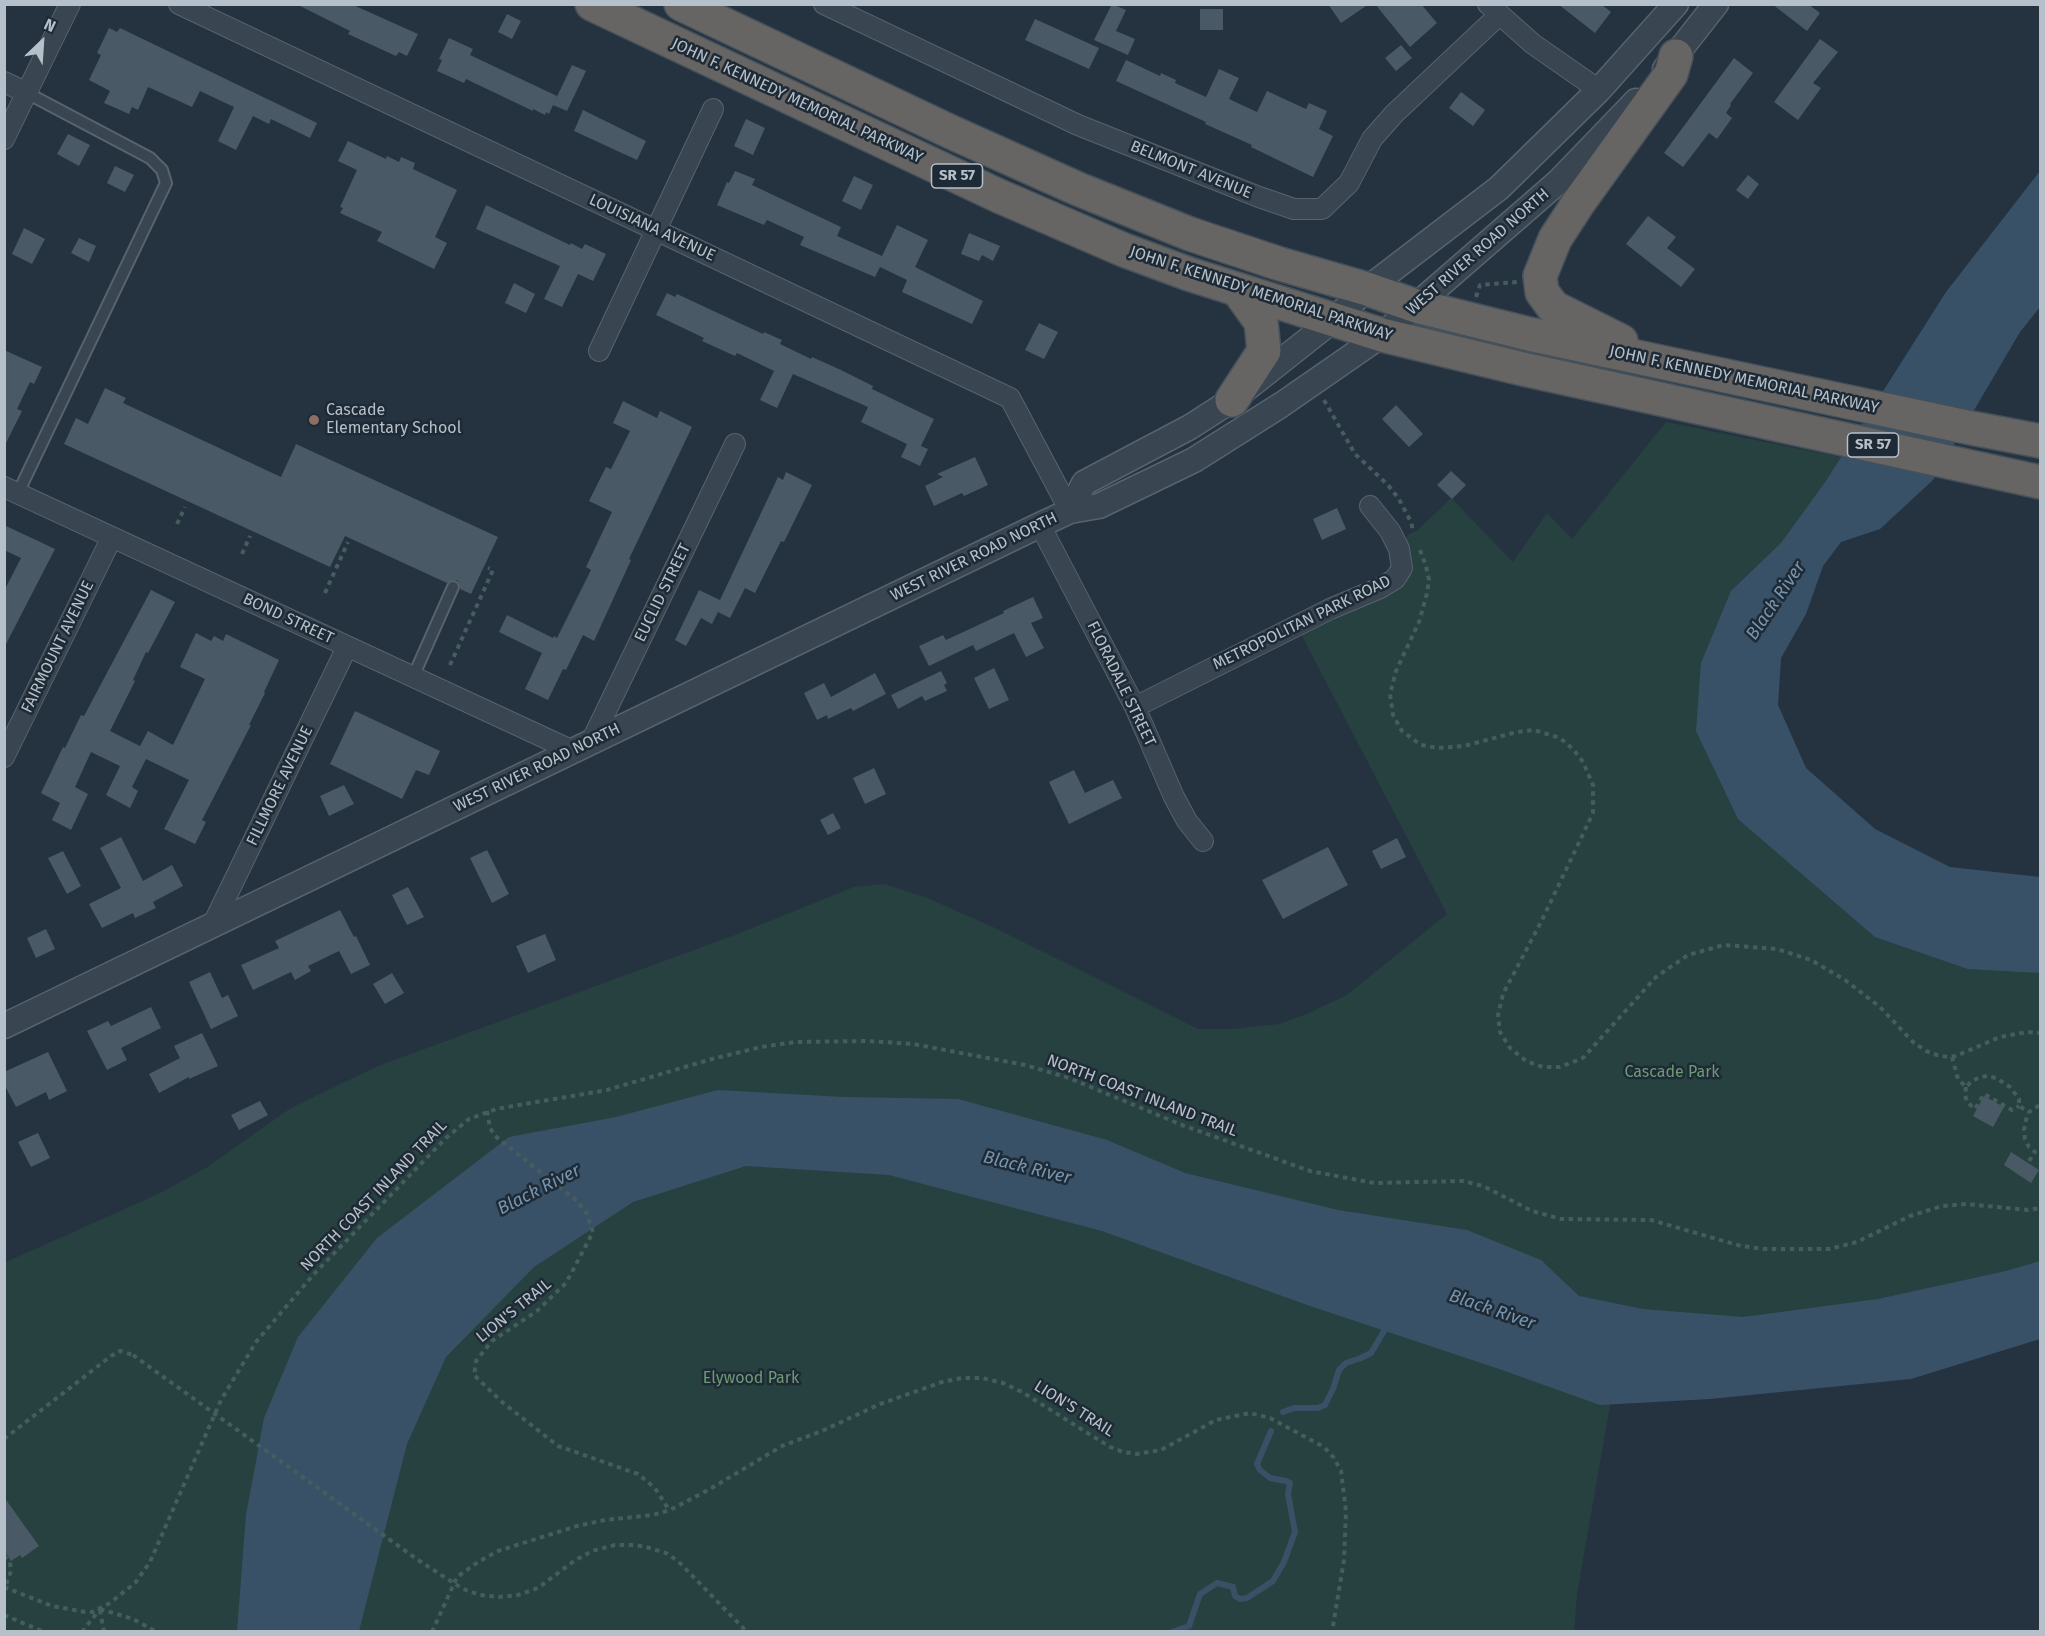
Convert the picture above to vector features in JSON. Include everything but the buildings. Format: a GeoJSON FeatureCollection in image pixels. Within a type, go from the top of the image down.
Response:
{"type":"FeatureCollection","features":[{"type":"Feature","properties":{"kind":"highway","name":"JOHN F. KENNEDY MEMORIAL PARKWAY"},"geometry":{"type":"LineString","coordinates":[[592,4],[999,196],[1124,250],[1238,290],[1382,335],[1522,369],[2040,482]]}},
{"type":"Feature","properties":{"kind":"highway","name":"JOHN F. KENNEDY MEMORIAL PARKWAY"},"geometry":{"type":"LineString","coordinates":[[681,4],[951,132],[1137,214],[1280,264],[1367,288],[1416,306],[1529,334],[1921,418],[2040,441]]}},
{"type":"Feature","properties":{"kind":"highway"},"geometry":{"type":"LineString","coordinates":[[1664,362],[1553,307],[1542,292],[1540,278],[1555,239],[1578,202],[1671,74],[1676,56]]}},
{"type":"Feature","properties":{"kind":"highway"},"geometry":{"type":"LineString","coordinates":[[1232,400],[1264,351],[1261,322],[1238,290]]}},
{"type":"Feature","properties":{"kind":"street"},"geometry":{"type":"LineString","coordinates":[[4,139],[70,4]]}},
{"type":"Feature","properties":{"kind":"street","name":"LOUISIANA AVENUE"},"geometry":{"type":"LineString","coordinates":[[179,4],[1010,398],[1070,511]]}},
{"type":"Feature","properties":{"kind":"street","name":"BELMONT AVENUE"},"geometry":{"type":"LineString","coordinates":[[824,4],[1078,125],[1294,209],[1322,209],[1349,183],[1372,139],[1494,10]]}},
{"type":"Feature","properties":{"kind":"street","name":"WEST RIVER ROAD NORTH"},"geometry":{"type":"LineString","coordinates":[[1070,511],[1084,483],[1190,427],[1232,400],[1333,320],[1367,288],[1499,188],[1599,90],[1676,4]]}},
{"type":"Feature","properties":{"kind":"street","name":"WEST RIVER ROAD NORTH"},"geometry":{"type":"LineString","coordinates":[[4,1026],[1040,525],[1070,511],[1099,506],[1194,460],[1281,405],[1382,335],[1558,182],[1629,110],[1676,56],[1716,4]]}},
{"type":"Feature","properties":{"kind":"street"},"geometry":{"type":"LineString","coordinates":[[1494,10],[1533,44],[1599,90]]}},
{"type":"Feature","properties":{"kind":"street"},"geometry":{"type":"LineString","coordinates":[[4,82],[27,93]]}},
{"type":"Feature","properties":{"kind":"street"},"geometry":{"type":"LineString","coordinates":[[599,351],[713,109]]}},
{"type":"Feature","properties":{"kind":"street","name":"EUCLID STREET"},"geometry":{"type":"LineString","coordinates":[[582,747],[735,444]]}},
{"type":"Feature","properties":{"kind":"street","name":"BOND STREET"},"geometry":{"type":"LineString","coordinates":[[11,490],[413,677],[582,747]]}},
{"type":"Feature","properties":{"kind":"street","name":"METROPOLITAN PARK ROAD"},"geometry":{"type":"LineString","coordinates":[[1135,707],[1395,579],[1402,568],[1399,549],[1390,531],[1370,506]]}},
{"type":"Feature","properties":{"kind":"street","name":"FLORADALE STREET"},"geometry":{"type":"LineString","coordinates":[[1040,525],[1135,707],[1174,797],[1187,821],[1203,841]]}},
{"type":"Feature","properties":{"kind":"street","name":"FAIRMOUNT AVENUE"},"geometry":{"type":"LineString","coordinates":[[4,757],[112,537]]}},
{"type":"Feature","properties":{"kind":"street","name":"FILLMORE AVENUE"},"geometry":{"type":"LineString","coordinates":[[212,926],[347,646]]}},
{"type":"Feature","properties":{"kind":"lane"},"geometry":{"type":"LineString","coordinates":[[11,490],[166,183],[162,170],[150,158],[27,93]]}},
{"type":"Feature","properties":{"kind":"lane"},"geometry":{"type":"LineString","coordinates":[[413,677],[453,587]]}},
{"type":"Feature","properties":{"kind":"path"},"geometry":{"type":"LineString","coordinates":[[1459,316],[1478,294],[1480,285],[1540,278]]}},
{"type":"Feature","properties":{"kind":"path"},"geometry":{"type":"LineString","coordinates":[[1321,396],[1355,454],[1388,485],[1399,499],[1411,522],[1415,538]]}},
{"type":"Feature","properties":{"kind":"path"},"geometry":{"type":"LineString","coordinates":[[177,524],[185,507]]}},
{"type":"Feature","properties":{"kind":"path"},"geometry":{"type":"LineString","coordinates":[[242,554],[250,536]]}},
{"type":"Feature","properties":{"kind":"path"},"geometry":{"type":"LineString","coordinates":[[325,593],[348,542]]}},
{"type":"Feature","properties":{"kind":"path"},"geometry":{"type":"LineString","coordinates":[[1419,547],[1428,573],[1427,593],[1419,622],[1396,671],[1390,694],[1393,715],[1402,731],[1421,745],[1438,748],[1464,746],[1517,732],[1534,730],[1560,738],[1573,749],[1583,762],[1593,785],[1593,813],[1542,920],[1503,994],[1498,1015],[1500,1032],[1510,1048],[1526,1060],[1543,1067],[1560,1067],[1582,1058],[1656,977],[1688,955],[1724,945],[1777,949],[1811,960],[1845,980],[1880,1007],[1913,1042],[1937,1055],[1952,1057],[2000,1036],[2027,1032],[2040,1033]]}},
{"type":"Feature","properties":{"kind":"path"},"geometry":{"type":"LineString","coordinates":[[450,665],[494,570],[488,568]]}},
{"type":"Feature","properties":{"kind":"path","name":"NORTH COAST INLAND TRAIL"},"geometry":{"type":"LineString","coordinates":[[99,1609],[135,1583],[150,1562],[221,1400],[271,1323],[314,1274],[446,1138],[469,1119],[487,1111],[607,1090],[761,1047],[795,1042],[868,1041],[902,1043],[980,1056],[1049,1071],[1182,1125],[1310,1171],[1374,1183],[1463,1181],[1483,1186],[1532,1211],[1561,1219],[1651,1220],[1733,1244],[1765,1250],[1830,1249],[1857,1242],[1910,1216],[1942,1206],[1966,1204],[2028,1210],[2040,1208]]}},
{"type":"Feature","properties":{"kind":"path"},"geometry":{"type":"LineString","coordinates":[[1952,1057],[1958,1078],[1966,1087]]}},
{"type":"Feature","properties":{"kind":"path"},"geometry":{"type":"LineString","coordinates":[[1980,1077],[1996,1078],[2010,1087],[2019,1099],[2019,1106],[2012,1110],[1983,1094],[1975,1109],[1967,1102],[1966,1087],[1980,1077]]}},
{"type":"Feature","properties":{"kind":"path"},"geometry":{"type":"LineString","coordinates":[[2029,1161],[2035,1152],[2029,1147],[2024,1130],[2029,1112],[2040,1105]]}},
{"type":"Feature","properties":{"kind":"path"},"geometry":{"type":"LineString","coordinates":[[2019,1106],[2029,1112]]}},
{"type":"Feature","properties":{"kind":"path","name":"LION'S TRAIL"},"geometry":{"type":"LineString","coordinates":[[487,1111],[491,1132],[577,1201],[587,1214],[593,1228],[586,1247],[566,1282],[537,1311],[492,1341],[477,1361],[474,1375],[502,1402],[558,1446],[638,1474],[656,1488],[670,1510]]}},
{"type":"Feature","properties":{"kind":"path"},"geometry":{"type":"LineString","coordinates":[[4,1439],[120,1351],[133,1355],[453,1583],[480,1595],[518,1596],[548,1583],[584,1555],[615,1545],[635,1545],[672,1556],[747,1632]]}},
{"type":"Feature","properties":{"kind":"path","name":"LION'S TRAIL"},"geometry":{"type":"LineString","coordinates":[[432,1632],[453,1583],[465,1570],[477,1562],[506,1548],[577,1526],[605,1520],[653,1515],[670,1510],[782,1446],[916,1390],[962,1378],[982,1378],[1003,1383],[1040,1401],[1110,1447],[1137,1454],[1169,1447],[1216,1420],[1239,1414],[1260,1415],[1324,1447],[1334,1458],[1341,1471],[1346,1511],[1347,1537],[1332,1632]]}},
{"type":"Feature","properties":{"kind":"path"},"geometry":{"type":"LineString","coordinates":[[4,1556],[10,1562],[11,1571],[5,1588],[64,1609],[85,1612],[99,1609],[133,1619],[157,1632]]}},
{"type":"Feature","properties":{"kind":"path"},"geometry":{"type":"LineString","coordinates":[[82,1632],[99,1609]]}},
{"type":"Feature","properties":{"kind":"path"},"geometry":{"type":"LineString","coordinates":[[99,1609],[104,1632]]}},
{"type":"Feature","properties":{"kind":"path"},"geometry":{"type":"LineString","coordinates":[[4,1615],[44,1632]]}},
{"type":"Feature","properties":{"kind":"green space","name":"Cascade Park"},"geometry":{"type":"Polygon","coordinates":[[[1666,422],[1879,465],[1745,646],[1787,813],[2040,922],[2040,1305],[1620,1348],[1577,1594],[1574,1631],[5,1631],[4,1263],[156,1195],[206,1168],[291,1108],[378,1066],[735,935],[854,887],[884,884],[927,898],[995,928],[1198,1029],[1232,1029],[1280,1024],[1347,995],[1447,914],[1301,634],[1387,595],[1399,587],[1405,539],[1418,530],[1451,498],[1513,562],[1547,513],[1572,539],[1666,422]]]}},
{"type":"Feature","properties":{"kind":"water","name":"Black River"},"geometry":{"type":"Polygon","coordinates":[[[2040,171],[2040,307],[2020,332],[1933,480],[1880,529],[1841,542],[1823,566],[1806,614],[1781,658],[1778,705],[1806,768],[1875,829],[1950,867],[2040,877],[2040,973],[1968,969],[1875,937],[1738,819],[1696,731],[1701,663],[1731,591],[1781,543],[1826,481],[1946,292],[2040,171]]]}},
{"type":"Feature","properties":{"kind":"water","name":"Black River"},"geometry":{"type":"Polygon","coordinates":[[[718,1090],[843,1097],[958,1099],[1107,1140],[1185,1173],[1338,1210],[1467,1230],[1541,1260],[1579,1296],[1643,1309],[1743,1317],[1878,1299],[2006,1271],[2040,1261],[2040,1339],[1911,1379],[1710,1399],[1600,1405],[1310,1306],[1102,1231],[889,1175],[746,1166],[633,1202],[534,1267],[446,1357],[407,1444],[359,1631],[237,1631],[246,1515],[264,1418],[298,1337],[377,1238],[509,1137],[616,1117],[718,1090]]]}},
{"type":"Feature","properties":{"kind":"waterway"},"geometry":{"type":"LineString","coordinates":[[1283,1412],[1294,1408],[1318,1408],[1325,1405],[1339,1370],[1346,1363],[1371,1353],[1387,1326]]}},
{"type":"Feature","properties":{"kind":"waterway"},"geometry":{"type":"LineString","coordinates":[[1172,1632],[1189,1626],[1200,1594],[1217,1583],[1233,1587],[1235,1596],[1240,1599],[1247,1598],[1273,1581],[1284,1562],[1295,1532],[1288,1494],[1290,1483],[1270,1478],[1260,1470],[1257,1464],[1271,1431]]}},
{"type":"Feature","properties":{"kind":"place","name":"Cascade Elementary School"},"geometry":{"type":"Point","coordinates":[314,420]}},
{"type":"Feature","properties":{"kind":"park label","name":"Elywood Park"},"geometry":{"type":"Point","coordinates":[751,1379]}}]}
